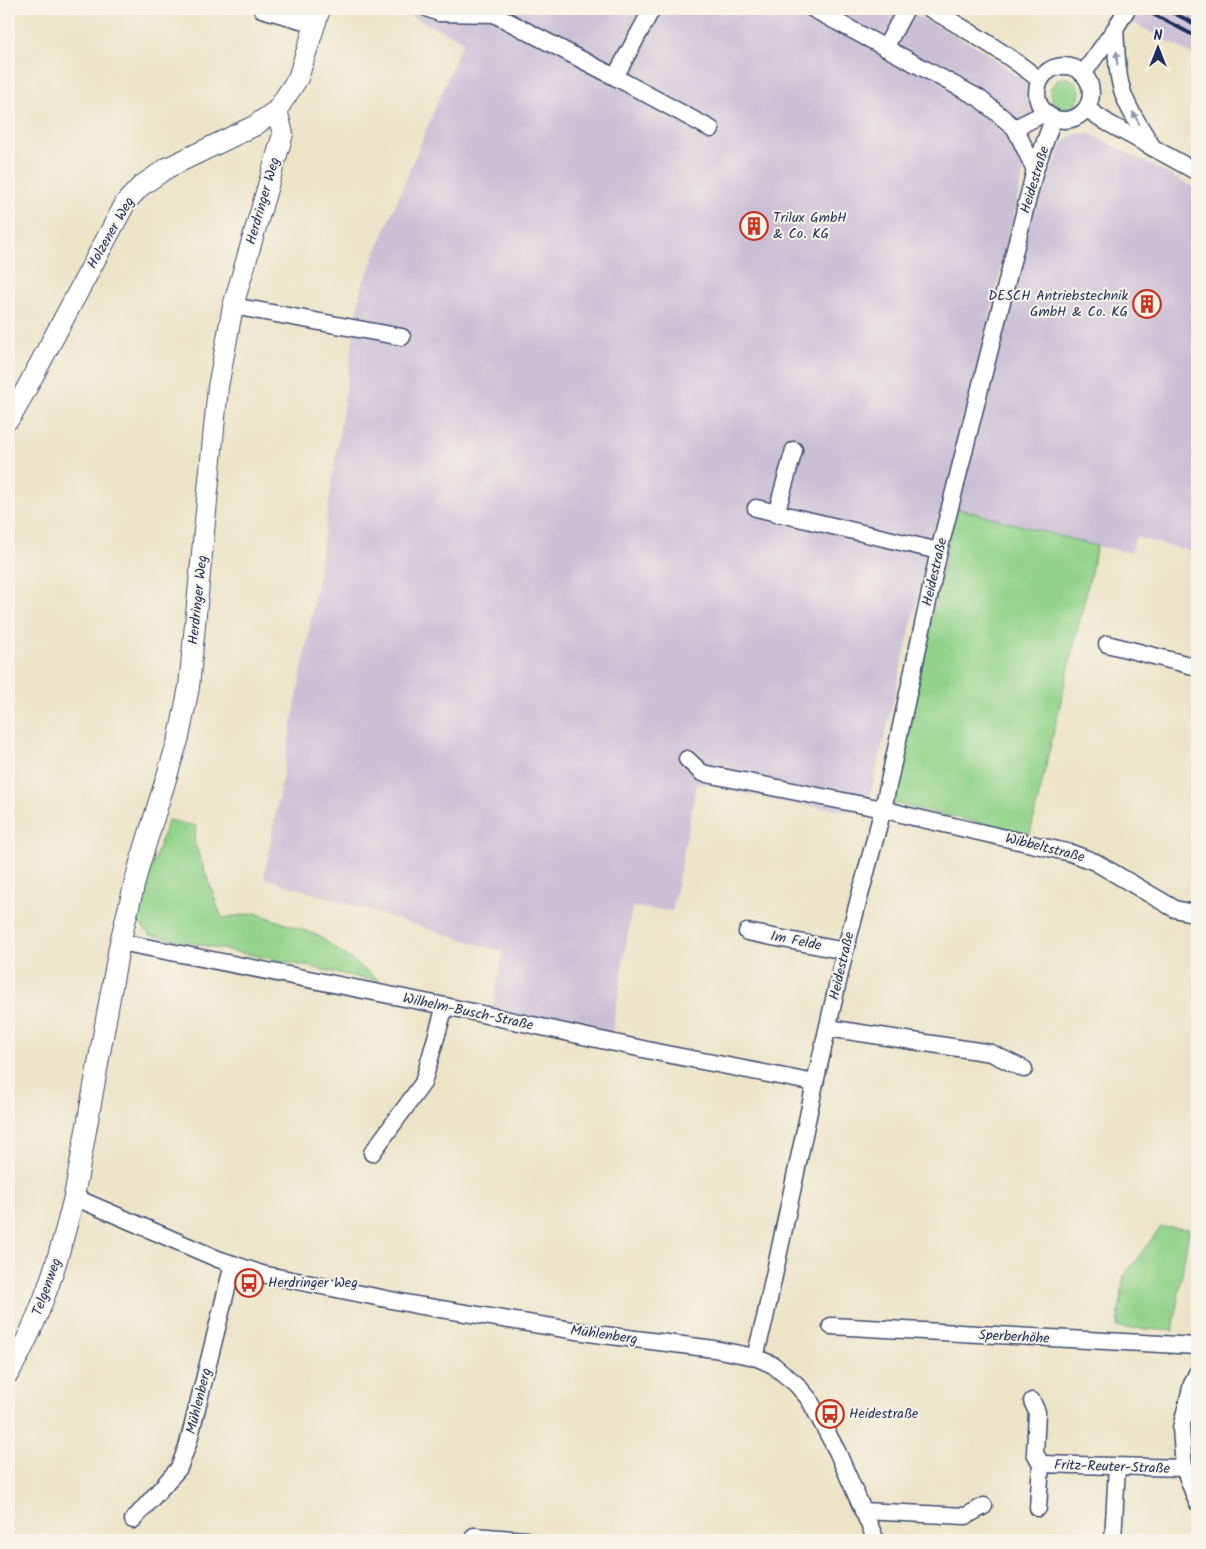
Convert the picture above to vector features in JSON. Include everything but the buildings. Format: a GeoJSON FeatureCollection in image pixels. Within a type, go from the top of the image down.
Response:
{"type":"FeatureCollection","features":[{"type":"Feature","properties":{"kind":"main road"},"geometry":{"type":"LineString","coordinates":[[277,110],[298,78],[318,16]]}},
{"type":"Feature","properties":{"kind":"main road","name":"Herdringer Weg"},"geometry":{"type":"LineString","coordinates":[[74,1197],[120,942],[139,866],[179,737],[189,687],[218,387],[233,306],[283,134],[277,110]]}},
{"type":"Feature","properties":{"kind":"main road","name":"Holzener Weg"},"geometry":{"type":"LineString","coordinates":[[9,419],[82,287],[106,237],[126,202],[141,186],[167,168],[254,126],[277,110]]}},
{"type":"Feature","properties":{"kind":"main road","name":"Telgenweg"},"geometry":{"type":"LineString","coordinates":[[9,1373],[20,1354],[50,1285],[74,1197]]}},
{"type":"Feature","properties":{"kind":"street"},"geometry":{"type":"LineString","coordinates":[[262,9],[318,16]]}},
{"type":"Feature","properties":{"kind":"street"},"geometry":{"type":"LineString","coordinates":[[429,9],[439,13],[494,14],[712,128]]}},
{"type":"Feature","properties":{"kind":"street"},"geometry":{"type":"LineString","coordinates":[[615,78],[652,9]]}},
{"type":"Feature","properties":{"kind":"street"},"geometry":{"type":"LineString","coordinates":[[885,48],[906,9]]}},
{"type":"Feature","properties":{"kind":"street"},"geometry":{"type":"LineString","coordinates":[[930,9],[1020,64],[1040,80]]}},
{"type":"Feature","properties":{"kind":"street"},"geometry":{"type":"LineString","coordinates":[[1083,74],[1127,9]]}},
{"type":"Feature","properties":{"kind":"street"},"geometry":{"type":"LineString","coordinates":[[818,10],[979,98],[1015,128],[1035,170]]}},
{"type":"Feature","properties":{"kind":"street"},"geometry":{"type":"LineString","coordinates":[[1115,29],[1117,68],[1122,87],[1128,104],[1153,148]]}},
{"type":"Feature","properties":{"kind":"street"},"geometry":{"type":"LineString","coordinates":[[1063,66],[1074,68],[1083,74],[1090,84],[1092,95],[1087,109],[1076,118],[1065,121],[1049,116],[1039,104],[1037,92],[1040,80],[1050,70],[1063,66]]}},
{"type":"Feature","properties":{"kind":"street"},"geometry":{"type":"LineString","coordinates":[[1087,109],[1108,123],[1197,172]]}},
{"type":"Feature","properties":{"kind":"street"},"geometry":{"type":"LineString","coordinates":[[1015,128],[1049,116]]}},
{"type":"Feature","properties":{"kind":"street","name":"Heidestraße"},"geometry":{"type":"LineString","coordinates":[[755,1357],[845,951],[883,809],[939,551],[1049,116]]}},
{"type":"Feature","properties":{"kind":"street"},"geometry":{"type":"LineString","coordinates":[[233,306],[402,337]]}},
{"type":"Feature","properties":{"kind":"street"},"geometry":{"type":"LineString","coordinates":[[776,514],[794,450]]}},
{"type":"Feature","properties":{"kind":"street"},"geometry":{"type":"LineString","coordinates":[[756,508],[939,551]]}},
{"type":"Feature","properties":{"kind":"street"},"geometry":{"type":"LineString","coordinates":[[1107,644],[1197,668]]}},
{"type":"Feature","properties":{"kind":"street","name":"Wibbeltstraße"},"geometry":{"type":"LineString","coordinates":[[687,759],[702,773],[883,809],[1071,852],[1096,862],[1175,909],[1197,912]]}},
{"type":"Feature","properties":{"kind":"street","name":"Im Felde"},"geometry":{"type":"LineString","coordinates":[[747,932],[845,951]]}},
{"type":"Feature","properties":{"kind":"street","name":"Wilhelm-Busch-Straße"},"geometry":{"type":"LineString","coordinates":[[120,942],[445,1006],[661,1053],[815,1083]]}},
{"type":"Feature","properties":{"kind":"street"},"geometry":{"type":"LineString","coordinates":[[372,1153],[422,1083],[445,1006]]}},
{"type":"Feature","properties":{"kind":"street"},"geometry":{"type":"LineString","coordinates":[[828,1028],[991,1053],[1024,1069]]}},
{"type":"Feature","properties":{"kind":"street","name":"Mühlenberg"},"geometry":{"type":"LineString","coordinates":[[74,1197],[232,1264],[262,1274],[416,1305],[596,1334],[714,1349],[755,1357],[773,1365],[796,1384],[809,1399],[837,1452],[876,1540]]}},
{"type":"Feature","properties":{"kind":"street","name":"Mühlenberg"},"geometry":{"type":"LineString","coordinates":[[133,1520],[179,1468],[188,1444],[232,1264]]}},
{"type":"Feature","properties":{"kind":"street","name":"Sperberhöhe"},"geometry":{"type":"LineString","coordinates":[[831,1326],[1197,1346]]}},
{"type":"Feature","properties":{"kind":"street","name":"Fritz-Reuter-Straße"},"geometry":{"type":"LineString","coordinates":[[1197,1373],[1192,1384],[1181,1428],[1184,1468],[1197,1502]]}},
{"type":"Feature","properties":{"kind":"street","name":"Fritz-Reuter-Straße"},"geometry":{"type":"LineString","coordinates":[[1032,1401],[1037,1412],[1035,1453],[1041,1464],[1038,1508]]}},
{"type":"Feature","properties":{"kind":"street","name":"Fritz-Reuter-Straße"},"geometry":{"type":"LineString","coordinates":[[1041,1464],[1184,1468]]}},
{"type":"Feature","properties":{"kind":"street"},"geometry":{"type":"LineString","coordinates":[[1113,1540],[1117,1467]]}},
{"type":"Feature","properties":{"kind":"street"},"geometry":{"type":"LineString","coordinates":[[863,1511],[966,1516],[984,1506]]}},
{"type":"Feature","properties":{"kind":"street"},"geometry":{"type":"LineString","coordinates":[[473,1540],[474,1536],[526,1540]]}},
{"type":"Feature","properties":{"kind":"shaded area"},"geometry":{"type":"Polygon","coordinates":[[[397,9],[904,9],[978,47],[1027,83],[1036,120],[948,492],[921,584],[865,813],[788,803],[697,783],[672,911],[632,907],[611,1040],[492,1012],[503,952],[264,878],[313,609],[361,288],[463,41],[397,9]]]}},
{"type":"Feature","properties":{"kind":"shaded area"},"geometry":{"type":"Polygon","coordinates":[[[1105,9],[1197,9],[1197,57],[1113,12],[1105,9]]]}},
{"type":"Feature","properties":{"kind":"shaded area"},"geometry":{"type":"Polygon","coordinates":[[[1079,133],[1091,134],[1197,189],[1197,553],[1135,537],[1131,553],[1097,546],[956,508],[1028,224],[1063,143],[1079,133]]]}},
{"type":"Feature","properties":{"kind":"green space"},"geometry":{"type":"Polygon","coordinates":[[[1065,78],[1076,82],[1080,93],[1076,104],[1065,108],[1054,104],[1050,93],[1054,82],[1065,78]]]}},
{"type":"Feature","properties":{"kind":"green space"},"geometry":{"type":"Polygon","coordinates":[[[956,508],[1097,546],[1030,834],[892,803],[956,508]]]}},
{"type":"Feature","properties":{"kind":"green space"},"geometry":{"type":"Polygon","coordinates":[[[168,820],[196,826],[194,842],[222,918],[256,913],[319,936],[381,982],[150,935],[135,918],[168,820]]]}},
{"type":"Feature","properties":{"kind":"green space"},"geometry":{"type":"Polygon","coordinates":[[[1161,1227],[1189,1229],[1173,1331],[1117,1327],[1124,1276],[1161,1227]]]}},
{"type":"Feature","properties":{"kind":"railway"},"geometry":{"type":"LineString","coordinates":[[1143,9],[1197,37]]}},
{"type":"Feature","properties":{"kind":"railway"},"geometry":{"type":"LineString","coordinates":[[1166,9],[1197,25]]}},
{"type":"Feature","properties":{"kind":"place","name":"Trilux GmbH & Co. KG"},"geometry":{"type":"Point","coordinates":[754,226]}},
{"type":"Feature","properties":{"kind":"place","name":"DESCH Antriebstechnik GmbH & Co. KG"},"geometry":{"type":"Point","coordinates":[1147,304]}},
{"type":"Feature","properties":{"kind":"place","name":"Herdringer Weg"},"geometry":{"type":"Point","coordinates":[249,1283]}},
{"type":"Feature","properties":{"kind":"place","name":"Heidestraße"},"geometry":{"type":"Point","coordinates":[830,1414]}}]}
